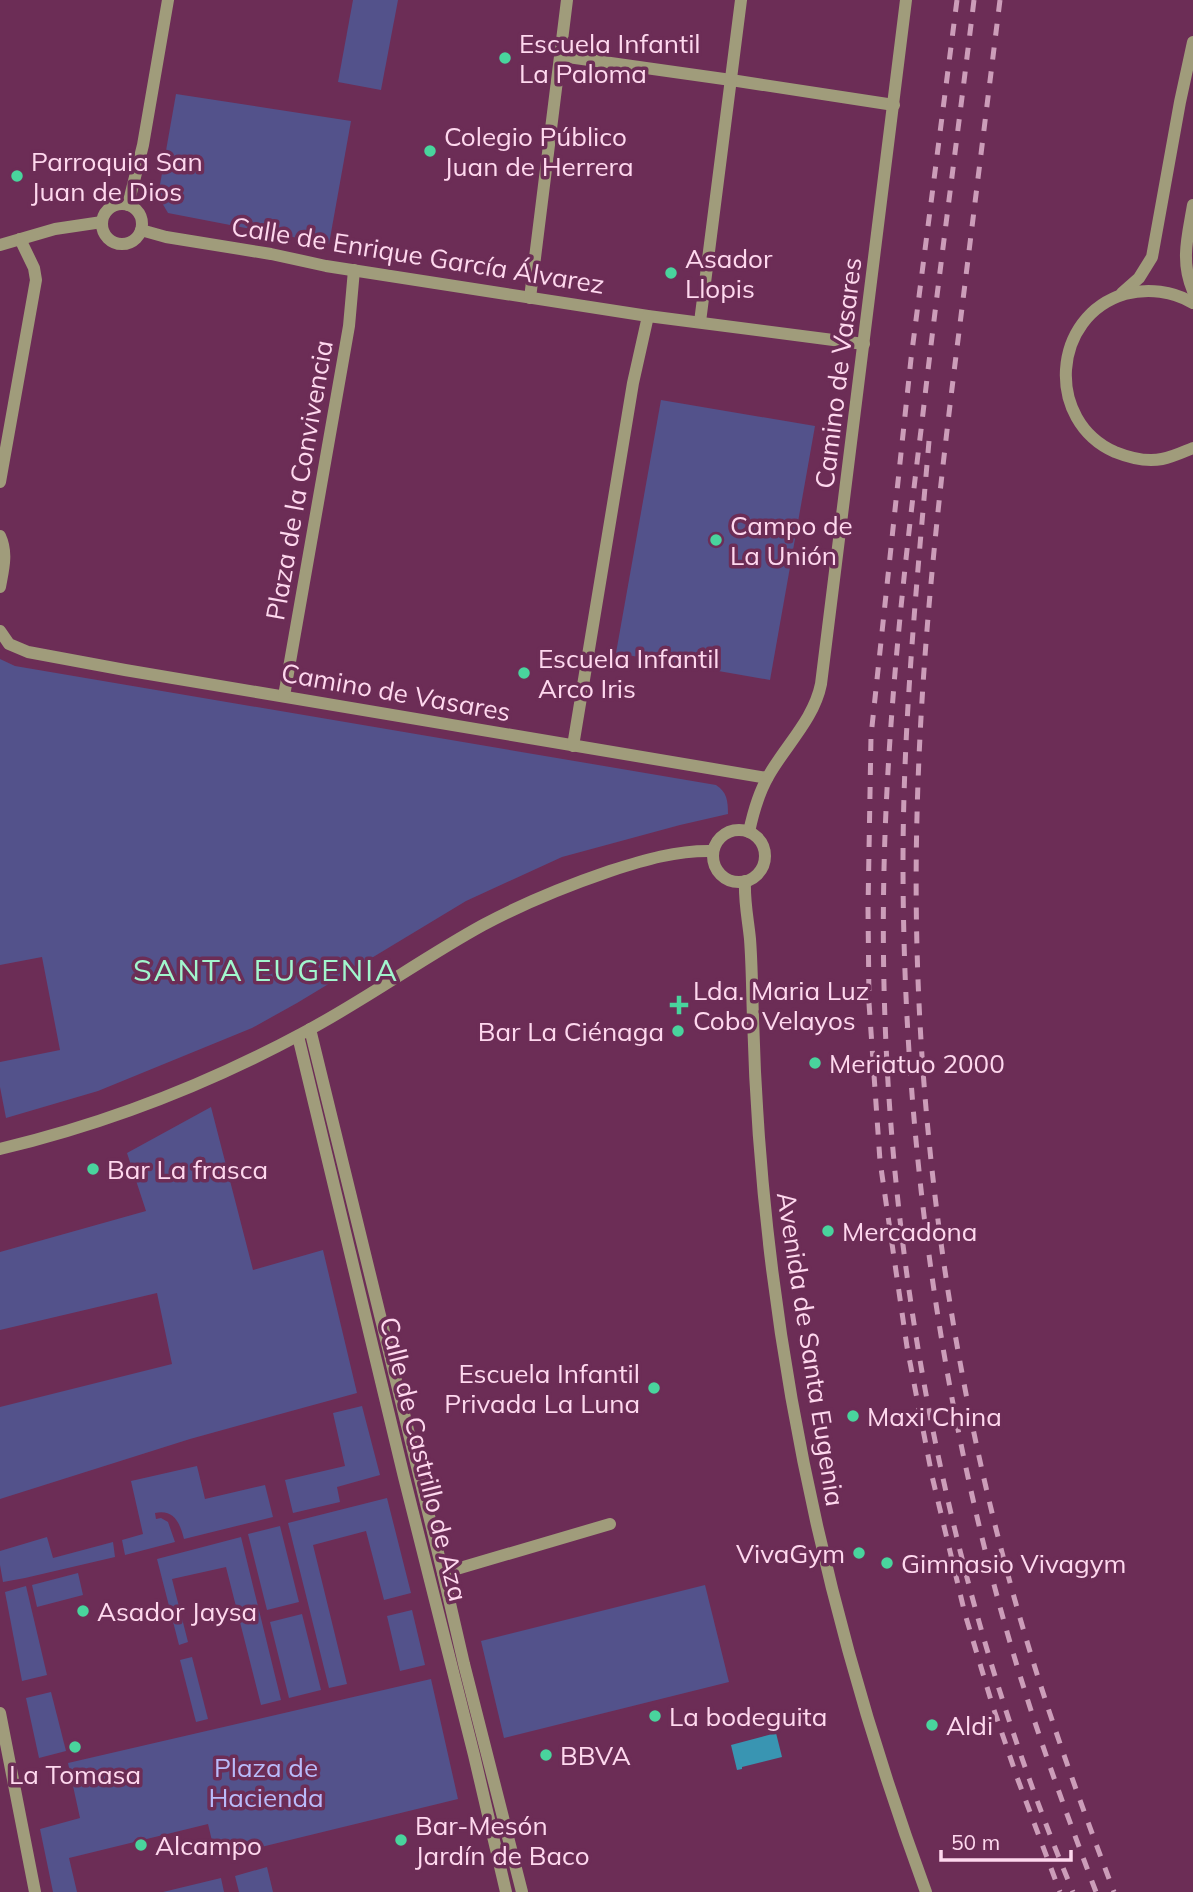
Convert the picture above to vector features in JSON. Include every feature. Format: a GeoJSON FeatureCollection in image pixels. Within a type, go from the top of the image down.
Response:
{"type":"FeatureCollection","features":[{"type":"Feature","properties":{"kind":"street"},"geometry":{"type":"LineString","coordinates":[[128,205],[143,145],[168,0]]}},
{"type":"Feature","properties":{"kind":"street"},"geometry":{"type":"LineString","coordinates":[[530,298],[567,0]]}},
{"type":"Feature","properties":{"kind":"street"},"geometry":{"type":"LineString","coordinates":[[700,322],[741,0]]}},
{"type":"Feature","properties":{"kind":"street","name":"Camino de Vasares"},"geometry":{"type":"LineString","coordinates":[[750,832],[767,778],[815,704],[821,684],[906,0]]}},
{"type":"Feature","properties":{"kind":"street"},"geometry":{"type":"LineString","coordinates":[[1119,296],[1139,278],[1152,257],[1193,43]]}},
{"type":"Feature","properties":{"kind":"street"},"geometry":{"type":"LineString","coordinates":[[561,56],[894,105]]}},
{"type":"Feature","properties":{"kind":"street"},"geometry":{"type":"LineString","coordinates":[[128,205],[137,212],[141,230],[127,243],[115,243],[105,234],[102,222],[111,208],[128,205]]}},
{"type":"Feature","properties":{"kind":"street"},"geometry":{"type":"LineString","coordinates":[[1193,205],[1185,253],[1186,268],[1193,291]]}},
{"type":"Feature","properties":{"kind":"street"},"geometry":{"type":"LineString","coordinates":[[0,245],[55,229],[102,222]]}},
{"type":"Feature","properties":{"kind":"street","name":"Calle de Enrique García Álvarez"},"geometry":{"type":"LineString","coordinates":[[141,230],[166,237],[354,270],[530,298],[864,344]]}},
{"type":"Feature","properties":{"kind":"street"},"geometry":{"type":"LineString","coordinates":[[0,482],[36,280],[34,268],[20,239]]}},
{"type":"Feature","properties":{"kind":"street","name":"Plaza de la Convivencia"},"geometry":{"type":"LineString","coordinates":[[284,696],[349,326],[354,270]]}},
{"type":"Feature","properties":{"kind":"street"},"geometry":{"type":"LineString","coordinates":[[1193,303],[1169,293],[1152,291],[1119,296],[1102,305],[1074,335],[1065,371],[1071,408],[1093,439],[1116,452],[1141,459],[1160,459],[1193,448]]}},
{"type":"Feature","properties":{"kind":"street"},"geometry":{"type":"LineString","coordinates":[[573,746],[633,383],[648,316]]}},
{"type":"Feature","properties":{"kind":"street"},"geometry":{"type":"LineString","coordinates":[[1178,454],[1193,456]]}},
{"type":"Feature","properties":{"kind":"street"},"geometry":{"type":"LineString","coordinates":[[0,536],[5,553],[0,587]]}},
{"type":"Feature","properties":{"kind":"street","name":"Camino de Vasares"},"geometry":{"type":"LineString","coordinates":[[0,631],[9,644],[28,652],[767,778]]}},
{"type":"Feature","properties":{"kind":"street"},"geometry":{"type":"LineString","coordinates":[[731,830],[750,832],[759,839],[764,848],[763,868],[755,877],[745,881],[728,880],[718,872],[714,864],[713,851],[717,841],[731,830]]}},
{"type":"Feature","properties":{"kind":"street"},"geometry":{"type":"LineString","coordinates":[[0,1149],[139,1107],[243,1064],[304,1032],[470,932],[576,882],[671,854],[713,851]]}},
{"type":"Feature","properties":{"kind":"street","name":"Avenida de Santa Eugenia"},"geometry":{"type":"LineString","coordinates":[[745,881],[744,897],[751,957],[758,1136],[770,1259],[781,1343],[803,1467],[833,1595],[869,1722],[926,1892]]}},
{"type":"Feature","properties":{"kind":"street","name":"Calle de Castrillo de Aza"},"geometry":{"type":"LineString","coordinates":[[304,1032],[522,1892]]}},
{"type":"Feature","properties":{"kind":"street","name":"Calle de Castrillo de Aza"},"geometry":{"type":"LineString","coordinates":[[304,1032],[404,1477],[506,1892]]}},
{"type":"Feature","properties":{"kind":"street","name":"Calle de Castrillo de Aza"},"geometry":{"type":"LineString","coordinates":[[443,1573],[610,1524]]}},
{"type":"Feature","properties":{"kind":"street"},"geometry":{"type":"LineString","coordinates":[[0,1713],[35,1892]]}},
{"type":"Feature","properties":{"kind":"green space"},"geometry":{"type":"Polygon","coordinates":[[[353,0],[398,0],[381,90],[338,82],[353,0]]]}},
{"type":"Feature","properties":{"kind":"green space"},"geometry":{"type":"Polygon","coordinates":[[[176,94],[351,121],[329,244],[168,213],[158,196],[176,94]]]}},
{"type":"Feature","properties":{"kind":"green space","name":"Campo de La Unión"},"geometry":{"type":"Polygon","coordinates":[[[661,400],[815,426],[770,680],[616,653],[661,400]]]}},
{"type":"Feature","properties":{"kind":"green space"},"geometry":{"type":"Polygon","coordinates":[[[0,659],[15,666],[716,785],[726,797],[728,814],[562,857],[466,901],[252,1028],[98,1091],[6,1118],[0,1087],[0,1062],[60,1050],[42,957],[0,965],[0,659]]]}},
{"type":"Feature","properties":{"kind":"green space"},"geometry":{"type":"Polygon","coordinates":[[[211,1107],[253,1270],[323,1250],[357,1393],[190,1439],[0,1499],[0,1407],[172,1364],[157,1293],[0,1330],[0,1252],[146,1211],[127,1153],[211,1107]]]}},
{"type":"Feature","properties":{"kind":"green space"},"geometry":{"type":"Polygon","coordinates":[[[362,1406],[380,1475],[337,1487],[340,1502],[293,1513],[285,1480],[345,1466],[333,1413],[362,1406]]]}},
{"type":"Feature","properties":{"kind":"green space"},"geometry":{"type":"Polygon","coordinates":[[[197,1466],[205,1499],[265,1485],[273,1517],[184,1539],[175,1518],[167,1513],[155,1513],[156,1519],[161,1518],[168,1522],[175,1542],[125,1555],[122,1540],[143,1534],[131,1481],[197,1466]]]}},
{"type":"Feature","properties":{"kind":"green space"},"geometry":{"type":"Polygon","coordinates":[[[387,1498],[411,1593],[384,1600],[366,1531],[313,1545],[347,1684],[329,1688],[288,1523],[387,1498]]]}},
{"type":"Feature","properties":{"kind":"green space"},"geometry":{"type":"Polygon","coordinates":[[[280,1526],[299,1602],[267,1610],[248,1534],[280,1526]]]}},
{"type":"Feature","properties":{"kind":"green space"},"geometry":{"type":"Polygon","coordinates":[[[47,1537],[53,1558],[113,1542],[115,1557],[3,1582],[0,1551],[47,1537]]]}},
{"type":"Feature","properties":{"kind":"green space"},"geometry":{"type":"Polygon","coordinates":[[[241,1537],[281,1700],[261,1705],[226,1567],[172,1579],[188,1642],[179,1645],[157,1559],[241,1537]]]}},
{"type":"Feature","properties":{"kind":"green space"},"geometry":{"type":"Polygon","coordinates":[[[78,1573],[83,1595],[37,1607],[32,1585],[78,1573]]]}},
{"type":"Feature","properties":{"kind":"green space"},"geometry":{"type":"Polygon","coordinates":[[[705,1585],[729,1682],[504,1738],[481,1641],[705,1585]]]}},
{"type":"Feature","properties":{"kind":"green space"},"geometry":{"type":"Polygon","coordinates":[[[26,1586],[47,1675],[22,1681],[5,1592],[26,1586]]]}},
{"type":"Feature","properties":{"kind":"green space"},"geometry":{"type":"Polygon","coordinates":[[[412,1610],[425,1665],[400,1671],[387,1616],[412,1610]]]}},
{"type":"Feature","properties":{"kind":"green space"},"geometry":{"type":"Polygon","coordinates":[[[302,1614],[321,1690],[289,1698],[270,1622],[302,1614]]]}},
{"type":"Feature","properties":{"kind":"green space"},"geometry":{"type":"Polygon","coordinates":[[[192,1657],[208,1719],[196,1722],[180,1660],[192,1657]]]}},
{"type":"Feature","properties":{"kind":"green space","name":"Plaza de Hacienda"},"geometry":{"type":"Polygon","coordinates":[[[431,1679],[458,1799],[216,1858],[208,1824],[69,1858],[77,1892],[53,1892],[40,1829],[80,1818],[68,1763],[431,1679]]]}},
{"type":"Feature","properties":{"kind":"green space"},"geometry":{"type":"Polygon","coordinates":[[[51,1692],[66,1751],[39,1758],[26,1698],[51,1692]]]}},
{"type":"Feature","properties":{"kind":"green space"},"geometry":{"type":"Polygon","coordinates":[[[267,1867],[273,1892],[239,1892],[235,1876],[267,1867]]]}},
{"type":"Feature","properties":{"kind":"green space"},"geometry":{"type":"Polygon","coordinates":[[[221,1878],[224,1892],[163,1892],[221,1878]]]}},
{"type":"Feature","properties":{"kind":"water"},"geometry":{"type":"Polygon","coordinates":[[[776,1733],[782,1757],[737,1770],[731,1745],[776,1733]]]}},
{"type":"Feature","properties":{"kind":"railway"},"geometry":{"type":"LineString","coordinates":[[957,0],[911,359],[871,736],[869,1003],[880,1161],[907,1347],[932,1476],[965,1614],[993,1707],[1060,1892]]}},
{"type":"Feature","properties":{"kind":"railway"},"geometry":{"type":"LineString","coordinates":[[974,0],[934,316],[894,680],[885,835],[884,970],[889,1105],[902,1240],[922,1374],[949,1507],[984,1638],[1025,1766],[1073,1892]]}},
{"type":"Feature","properties":{"kind":"railway"},"geometry":{"type":"LineString","coordinates":[[1000,0],[946,441],[927,628],[917,816],[916,917],[920,1018],[938,1221],[972,1422],[994,1521],[1030,1653],[1114,1892]]}},
{"type":"Feature","properties":{"kind":"railway"},"geometry":{"type":"LineString","coordinates":[[929,441],[905,757],[903,863],[910,1070],[919,1174],[932,1277],[969,1483],[1022,1682],[1096,1892]]}},
{"type":"Feature","properties":{"kind":"place","name":"Escuela Infantil La Paloma"},"geometry":{"type":"Point","coordinates":[505,58]}},
{"type":"Feature","properties":{"kind":"place","name":"Colegio Público Juan de Herrera"},"geometry":{"type":"Point","coordinates":[430,151]}},
{"type":"Feature","properties":{"kind":"place","name":"Parroquia San Juan de Dios"},"geometry":{"type":"Point","coordinates":[17,176]}},
{"type":"Feature","properties":{"kind":"place","name":"Asador Llopis"},"geometry":{"type":"Point","coordinates":[671,273]}},
{"type":"Feature","properties":{"kind":"place","name":"Campo de La Unión"},"geometry":{"type":"Point","coordinates":[716,540]}},
{"type":"Feature","properties":{"kind":"place","name":"Escuela Infantil Arco Iris"},"geometry":{"type":"Point","coordinates":[524,673]}},
{"type":"Feature","properties":{"kind":"place","name":"Lda. Maria Luz Cobo Velayos"},"geometry":{"type":"Point","coordinates":[679,1005]}},
{"type":"Feature","properties":{"kind":"place","name":"Bar La Ciénaga"},"geometry":{"type":"Point","coordinates":[678,1031]}},
{"type":"Feature","properties":{"kind":"place","name":"Meriatuo 2000"},"geometry":{"type":"Point","coordinates":[815,1063]}},
{"type":"Feature","properties":{"kind":"place","name":"Bar La frasca"},"geometry":{"type":"Point","coordinates":[93,1169]}},
{"type":"Feature","properties":{"kind":"place","name":"Mercadona"},"geometry":{"type":"Point","coordinates":[828,1231]}},
{"type":"Feature","properties":{"kind":"place","name":"Escuela Infantil Privada La Luna"},"geometry":{"type":"Point","coordinates":[654,1388]}},
{"type":"Feature","properties":{"kind":"place","name":"Maxi China"},"geometry":{"type":"Point","coordinates":[853,1416]}},
{"type":"Feature","properties":{"kind":"place","name":"VivaGym"},"geometry":{"type":"Point","coordinates":[859,1553]}},
{"type":"Feature","properties":{"kind":"place","name":"Gimnasio Vivagym"},"geometry":{"type":"Point","coordinates":[887,1563]}},
{"type":"Feature","properties":{"kind":"place","name":"Asador Jaysa"},"geometry":{"type":"Point","coordinates":[83,1611]}},
{"type":"Feature","properties":{"kind":"place","name":"La bodeguita"},"geometry":{"type":"Point","coordinates":[655,1716]}},
{"type":"Feature","properties":{"kind":"place","name":"Aldi"},"geometry":{"type":"Point","coordinates":[932,1725]}},
{"type":"Feature","properties":{"kind":"place","name":"La Tomasa"},"geometry":{"type":"Point","coordinates":[75,1747]}},
{"type":"Feature","properties":{"kind":"place","name":"BBVA"},"geometry":{"type":"Point","coordinates":[546,1755]}},
{"type":"Feature","properties":{"kind":"place","name":"Bar-Mesón Jardín de Baco"},"geometry":{"type":"Point","coordinates":[401,1840]}},
{"type":"Feature","properties":{"kind":"place","name":"Alcampo"},"geometry":{"type":"Point","coordinates":[141,1845]}},
{"type":"Feature","properties":{"kind":"district","name":"SANTA EUGENIA"},"geometry":{"type":"Point","coordinates":[266,970]}}]}
